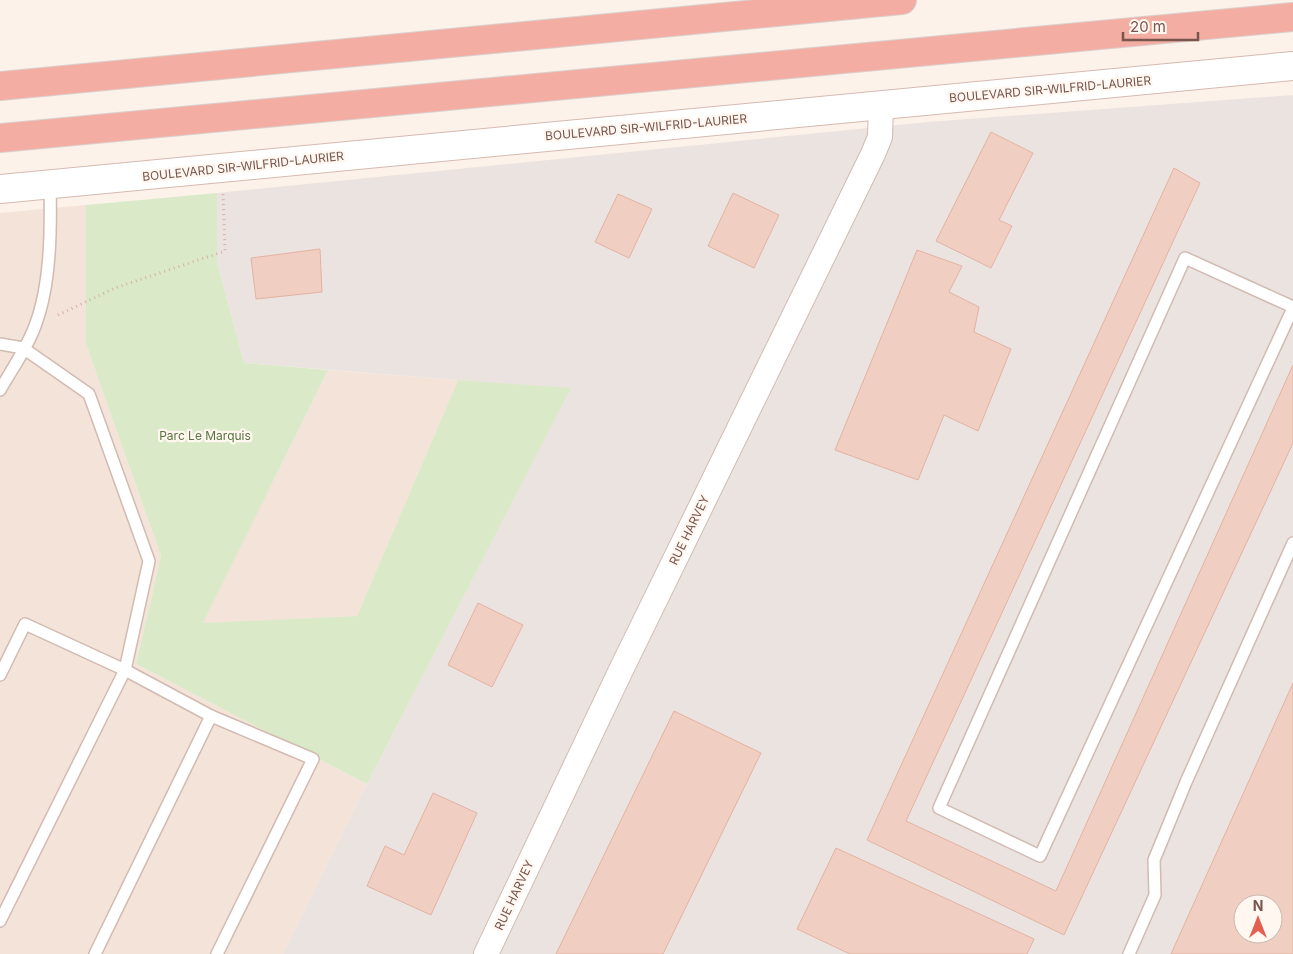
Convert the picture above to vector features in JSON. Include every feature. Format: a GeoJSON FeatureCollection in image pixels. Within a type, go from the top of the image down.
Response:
{"type":"FeatureCollection","features":[{"type":"Feature","properties":{"kind":"highway"},"geometry":{"type":"LineString","coordinates":[[0,86],[902,0]]}},
{"type":"Feature","properties":{"kind":"highway"},"geometry":{"type":"LineString","coordinates":[[0,138],[1293,17]]}},
{"type":"Feature","properties":{"kind":"street","name":"BOULEVARD SIR-WILFRID-LAURIER"},"geometry":{"type":"LineString","coordinates":[[0,189],[1293,66]]}},
{"type":"Feature","properties":{"kind":"street","name":"RUE HARVEY"},"geometry":{"type":"LineString","coordinates":[[486,954],[621,670],[873,154],[880,137],[881,105]]}},
{"type":"Feature","properties":{"kind":"lane"},"geometry":{"type":"LineString","coordinates":[[0,390],[35,326],[46,284],[51,211],[50,184]]}},
{"type":"Feature","properties":{"kind":"lane"},"geometry":{"type":"LineString","coordinates":[[1185,258],[1293,307],[1040,856],[939,808],[1185,258]]}},
{"type":"Feature","properties":{"kind":"lane"},"geometry":{"type":"LineString","coordinates":[[0,344],[23,348],[89,394],[149,561],[125,670],[0,921]]}},
{"type":"Feature","properties":{"kind":"lane"},"geometry":{"type":"LineString","coordinates":[[1129,954],[1155,895],[1154,860],[1186,782],[1293,543]]}},
{"type":"Feature","properties":{"kind":"lane"},"geometry":{"type":"LineString","coordinates":[[0,675],[25,624],[125,670],[211,716],[313,759],[217,954]]}},
{"type":"Feature","properties":{"kind":"lane"},"geometry":{"type":"LineString","coordinates":[[95,954],[211,716]]}},
{"type":"Feature","properties":{"kind":"path"},"geometry":{"type":"LineString","coordinates":[[35,326],[114,288],[225,251],[222,186]]}},
{"type":"Feature","properties":{"kind":"shaded area"},"geometry":{"type":"Polygon","coordinates":[[[1293,95],[1293,954],[283,954],[367,784],[570,389],[244,363],[217,262],[217,193],[928,122],[1293,95]]]}},
{"type":"Feature","properties":{"kind":"shaded area"},"geometry":{"type":"Polygon","coordinates":[[[86,205],[86,344],[161,556],[136,664],[367,784],[283,954],[0,954],[0,213],[86,205]]]}},
{"type":"Feature","properties":{"kind":"shaded area"},"geometry":{"type":"Polygon","coordinates":[[[328,370],[458,380],[357,616],[202,624],[328,370]]]}},
{"type":"Feature","properties":{"kind":"green space","name":"Parc Le Marquis"},"geometry":{"type":"Polygon","coordinates":[[[217,193],[217,262],[244,363],[328,370],[203,623],[357,616],[458,380],[571,388],[367,784],[136,664],[161,556],[86,344],[86,205],[217,193]]]}},
{"type":"Feature","properties":{"kind":"building"},"geometry":{"type":"Polygon","coordinates":[[[991,132],[1033,153],[999,220],[1012,226],[991,268],[936,241],[991,132]]]}},
{"type":"Feature","properties":{"kind":"building"},"geometry":{"type":"Polygon","coordinates":[[[1174,168],[1200,183],[906,821],[1056,891],[1293,365],[1293,443],[1064,935],[867,840],[1174,168]]]}},
{"type":"Feature","properties":{"kind":"building"},"geometry":{"type":"Polygon","coordinates":[[[733,193],[779,215],[754,268],[708,246],[733,193]]]}},
{"type":"Feature","properties":{"kind":"building"},"geometry":{"type":"Polygon","coordinates":[[[618,194],[652,209],[629,258],[595,242],[618,194]]]}},
{"type":"Feature","properties":{"kind":"building"},"geometry":{"type":"Polygon","coordinates":[[[320,249],[322,292],[256,299],[251,258],[320,249]]]}},
{"type":"Feature","properties":{"kind":"building"},"geometry":{"type":"Polygon","coordinates":[[[917,250],[962,266],[949,292],[979,307],[974,332],[1011,349],[978,431],[944,415],[918,480],[835,450],[917,250]]]}},
{"type":"Feature","properties":{"kind":"building"},"geometry":{"type":"Polygon","coordinates":[[[478,603],[523,625],[492,687],[448,665],[478,603]]]}},
{"type":"Feature","properties":{"kind":"building"},"geometry":{"type":"Polygon","coordinates":[[[1293,683],[1293,954],[1171,954],[1293,683]]]}},
{"type":"Feature","properties":{"kind":"building"},"geometry":{"type":"Polygon","coordinates":[[[674,711],[761,753],[663,954],[556,954],[674,711]]]}},
{"type":"Feature","properties":{"kind":"building"},"geometry":{"type":"Polygon","coordinates":[[[433,793],[477,813],[431,915],[367,886],[385,846],[404,855],[433,793]]]}},
{"type":"Feature","properties":{"kind":"building"},"geometry":{"type":"Polygon","coordinates":[[[836,848],[1034,939],[1027,954],[850,954],[797,929],[836,848]]]}}]}
